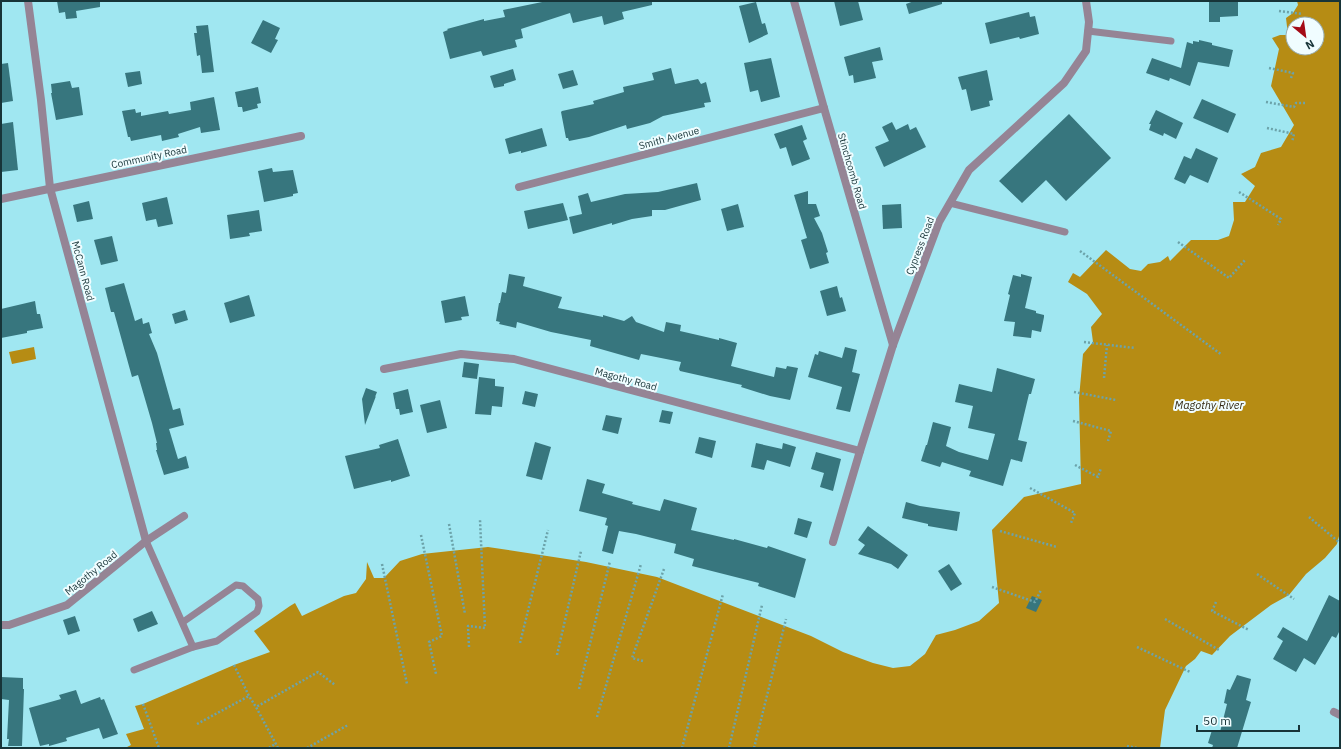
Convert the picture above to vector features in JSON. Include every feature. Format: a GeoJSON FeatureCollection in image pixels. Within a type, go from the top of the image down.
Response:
{"type":"FeatureCollection","features":[{"type":"Feature","properties":{"kind":"street","name":"McCann Road"},"geometry":{"type":"LineString","coordinates":[[28,1],[41,100],[50,188],[146,541]]}},
{"type":"Feature","properties":{"kind":"street","name":"Stinchcomb Road"},"geometry":{"type":"LineString","coordinates":[[794,1],[893,345]]}},
{"type":"Feature","properties":{"kind":"street","name":"Cypress Road"},"geometry":{"type":"LineString","coordinates":[[833,542],[893,345],[939,222],[969,170],[1064,83],[1086,51],[1089,22],[1086,1]]}},
{"type":"Feature","properties":{"kind":"street","name":"Smith Avenue"},"geometry":{"type":"LineString","coordinates":[[519,188],[824,108]]}},
{"type":"Feature","properties":{"kind":"street","name":"Community Road"},"geometry":{"type":"LineString","coordinates":[[1,199],[301,136]]}},
{"type":"Feature","properties":{"kind":"street","name":"Magothy Road"},"geometry":{"type":"LineString","coordinates":[[384,369],[462,354],[514,359],[860,451]]}},
{"type":"Feature","properties":{"kind":"street","name":"Magothy Road"},"geometry":{"type":"LineString","coordinates":[[1,625],[9,625],[67,605],[146,541],[184,516]]}},
{"type":"Feature","properties":{"kind":"lane"},"geometry":{"type":"LineString","coordinates":[[1088,31],[1171,42]]}},
{"type":"Feature","properties":{"kind":"lane"},"geometry":{"type":"LineString","coordinates":[[950,203],[1065,232]]}},
{"type":"Feature","properties":{"kind":"lane"},"geometry":{"type":"LineString","coordinates":[[146,541],[193,646]]}},
{"type":"Feature","properties":{"kind":"lane"},"geometry":{"type":"LineString","coordinates":[[134,670],[193,646],[216,641],[257,612],[259,606],[258,599],[243,586],[236,585],[183,622]]}},
{"type":"Feature","properties":{"kind":"path"},"geometry":{"type":"LineString","coordinates":[[1278,11],[1302,14]]}},
{"type":"Feature","properties":{"kind":"path"},"geometry":{"type":"LineString","coordinates":[[1269,68],[1293,73],[1291,78]]}},
{"type":"Feature","properties":{"kind":"path"},"geometry":{"type":"LineString","coordinates":[[1266,102],[1294,107],[1296,103],[1305,103]]}},
{"type":"Feature","properties":{"kind":"path"},"geometry":{"type":"LineString","coordinates":[[1267,128],[1294,134],[1292,142]]}},
{"type":"Feature","properties":{"kind":"path"},"geometry":{"type":"LineString","coordinates":[[1239,192],[1281,219],[1278,225]]}},
{"type":"Feature","properties":{"kind":"path"},"geometry":{"type":"LineString","coordinates":[[1178,242],[1229,278],[1244,260]]}},
{"type":"Feature","properties":{"kind":"path"},"geometry":{"type":"LineString","coordinates":[[1080,252],[1222,355]]}},
{"type":"Feature","properties":{"kind":"path"},"geometry":{"type":"LineString","coordinates":[[1084,342],[1136,348]]}},
{"type":"Feature","properties":{"kind":"path"},"geometry":{"type":"LineString","coordinates":[[1104,378],[1107,345]]}},
{"type":"Feature","properties":{"kind":"path"},"geometry":{"type":"LineString","coordinates":[[1074,392],[1116,400]]}},
{"type":"Feature","properties":{"kind":"path"},"geometry":{"type":"LineString","coordinates":[[1073,421],[1111,431],[1108,441]]}},
{"type":"Feature","properties":{"kind":"path"},"geometry":{"type":"LineString","coordinates":[[1074,465],[1098,477],[1101,468]]}},
{"type":"Feature","properties":{"kind":"path"},"geometry":{"type":"LineString","coordinates":[[1030,488],[1075,513],[1071,524]]}},
{"type":"Feature","properties":{"kind":"path"},"geometry":{"type":"LineString","coordinates":[[1309,517],[1340,543]]}},
{"type":"Feature","properties":{"kind":"path"},"geometry":{"type":"LineString","coordinates":[[469,648],[468,626],[485,628],[480,520]]}},
{"type":"Feature","properties":{"kind":"path"},"geometry":{"type":"LineString","coordinates":[[449,524],[465,614]]}},
{"type":"Feature","properties":{"kind":"path"},"geometry":{"type":"LineString","coordinates":[[520,643],[548,530]]}},
{"type":"Feature","properties":{"kind":"path"},"geometry":{"type":"LineString","coordinates":[[1000,531],[1057,548]]}},
{"type":"Feature","properties":{"kind":"path"},"geometry":{"type":"LineString","coordinates":[[421,535],[442,636],[429,642],[436,674]]}},
{"type":"Feature","properties":{"kind":"path"},"geometry":{"type":"LineString","coordinates":[[557,655],[581,551]]}},
{"type":"Feature","properties":{"kind":"path"},"geometry":{"type":"LineString","coordinates":[[579,689],[610,561]]}},
{"type":"Feature","properties":{"kind":"path"},"geometry":{"type":"LineString","coordinates":[[382,564],[407,684]]}},
{"type":"Feature","properties":{"kind":"path"},"geometry":{"type":"LineString","coordinates":[[597,717],[641,564]]}},
{"type":"Feature","properties":{"kind":"path"},"geometry":{"type":"LineString","coordinates":[[643,661],[632,658],[664,569]]}},
{"type":"Feature","properties":{"kind":"path"},"geometry":{"type":"LineString","coordinates":[[1257,574],[1294,599]]}},
{"type":"Feature","properties":{"kind":"path"},"geometry":{"type":"LineString","coordinates":[[992,587],[1035,602],[1041,590]]}},
{"type":"Feature","properties":{"kind":"path"},"geometry":{"type":"LineString","coordinates":[[682,748],[723,594]]}},
{"type":"Feature","properties":{"kind":"path"},"geometry":{"type":"LineString","coordinates":[[1216,602],[1212,611],[1249,630]]}},
{"type":"Feature","properties":{"kind":"path"},"geometry":{"type":"LineString","coordinates":[[729,748],[762,605]]}},
{"type":"Feature","properties":{"kind":"path"},"geometry":{"type":"LineString","coordinates":[[754,748],[786,619]]}},
{"type":"Feature","properties":{"kind":"path"},"geometry":{"type":"LineString","coordinates":[[1165,619],[1219,650]]}},
{"type":"Feature","properties":{"kind":"path"},"geometry":{"type":"LineString","coordinates":[[1137,647],[1190,672]]}},
{"type":"Feature","properties":{"kind":"path"},"geometry":{"type":"LineString","coordinates":[[234,665],[249,696],[278,748]]}},
{"type":"Feature","properties":{"kind":"path"},"geometry":{"type":"LineString","coordinates":[[256,707],[318,672],[335,685]]}},
{"type":"Feature","properties":{"kind":"path"},"geometry":{"type":"LineString","coordinates":[[197,724],[249,696]]}},
{"type":"Feature","properties":{"kind":"path"},"geometry":{"type":"LineString","coordinates":[[143,704],[159,748]]}},
{"type":"Feature","properties":{"kind":"path"},"geometry":{"type":"LineString","coordinates":[[256,707],[278,748]]}},
{"type":"Feature","properties":{"kind":"path"},"geometry":{"type":"LineString","coordinates":[[307,748],[348,725]]}},
{"type":"Feature","properties":{"kind":"path"},"geometry":{"type":"LineString","coordinates":[[269,748],[275,744]]}},
{"type":"Feature","properties":{"kind":"path"},"geometry":{"type":"LineString","coordinates":[[1127,746],[1137,748]]}},
{"type":"Feature","properties":{"kind":"water","name":"Magothy River"},"geometry":{"type":"Polygon","coordinates":[[[1297,1],[1340,1],[1340,532],[1337,544],[1325,558],[1306,574],[1289,595],[1271,605],[1230,636],[1212,655],[1201,651],[1195,659],[1186,666],[1165,710],[1160,748],[125,748],[131,745],[126,734],[144,729],[135,706],[143,704],[234,665],[270,652],[254,631],[295,603],[302,616],[344,596],[356,593],[366,579],[367,562],[374,578],[384,578],[400,561],[422,554],[488,547],[586,562],[657,577],[811,636],[843,652],[873,663],[893,668],[910,666],[925,654],[936,635],[979,621],[999,603],[992,530],[1024,497],[1081,484],[1079,398],[1083,354],[1093,342],[1091,327],[1102,314],[1087,294],[1068,282],[1073,273],[1080,277],[1106,250],[1130,269],[1141,271],[1148,264],[1160,262],[1168,256],[1170,261],[1191,240],[1218,240],[1229,236],[1234,220],[1233,202],[1245,202],[1255,186],[1241,174],[1255,167],[1261,153],[1281,147],[1294,125],[1271,86],[1279,49],[1272,38],[1285,35],[1285,56],[1325,56],[1325,16],[1289,16],[1293,13],[1298,5],[1297,1]]]}},
{"type":"Feature","properties":{"kind":"water"},"geometry":{"type":"Polygon","coordinates":[[[34,347],[36,359],[12,364],[9,352],[34,347]]]}},
{"type":"Feature","properties":{"kind":"building"},"geometry":{"type":"Polygon","coordinates":[[[57,1],[100,1],[100,7],[76,11],[77,18],[66,19],[65,12],[59,13],[57,1]]]}},
{"type":"Feature","properties":{"kind":"building"},"geometry":{"type":"Polygon","coordinates":[[[547,1],[652,1],[652,5],[622,12],[624,19],[604,25],[602,16],[573,23],[570,13],[521,29],[523,38],[515,40],[517,47],[483,56],[481,51],[450,59],[443,32],[448,30],[447,29],[484,19],[484,21],[505,17],[503,10],[547,1]]]}},
{"type":"Feature","properties":{"kind":"building"},"geometry":{"type":"Polygon","coordinates":[[[834,1],[858,1],[863,20],[840,26],[834,1]]]}},
{"type":"Feature","properties":{"kind":"building"},"geometry":{"type":"Polygon","coordinates":[[[914,1],[942,1],[942,4],[909,14],[906,4],[914,1]]]}},
{"type":"Feature","properties":{"kind":"building"},"geometry":{"type":"Polygon","coordinates":[[[1209,1],[1238,1],[1238,16],[1220,17],[1220,22],[1209,22],[1209,1]]]}},
{"type":"Feature","properties":{"kind":"building"},"geometry":{"type":"Polygon","coordinates":[[[756,2],[762,24],[765,23],[768,34],[749,43],[739,6],[756,2]]]}},
{"type":"Feature","properties":{"kind":"building"},"geometry":{"type":"Polygon","coordinates":[[[1029,12],[1030,17],[1035,16],[1039,34],[990,44],[985,23],[1029,12]]]}},
{"type":"Feature","properties":{"kind":"building"},"geometry":{"type":"Polygon","coordinates":[[[263,20],[280,28],[275,39],[278,40],[271,53],[251,43],[263,20]]]}},
{"type":"Feature","properties":{"kind":"building"},"geometry":{"type":"Polygon","coordinates":[[[208,25],[214,72],[202,73],[200,55],[197,56],[194,33],[197,33],[196,26],[208,25]]]}},
{"type":"Feature","properties":{"kind":"building"},"geometry":{"type":"Polygon","coordinates":[[[1199,40],[1233,50],[1229,67],[1198,62],[1190,86],[1170,78],[1169,81],[1146,73],[1152,58],[1181,68],[1187,42],[1193,44],[1193,41],[1199,42],[1199,40]]]}},
{"type":"Feature","properties":{"kind":"building"},"geometry":{"type":"Polygon","coordinates":[[[880,47],[883,60],[872,62],[876,78],[854,83],[853,75],[849,76],[844,57],[880,47]]]}},
{"type":"Feature","properties":{"kind":"building"},"geometry":{"type":"Polygon","coordinates":[[[771,58],[780,97],[761,102],[758,90],[750,92],[744,63],[771,58]]]}},
{"type":"Feature","properties":{"kind":"building"},"geometry":{"type":"Polygon","coordinates":[[[8,63],[13,101],[1,103],[1,64],[8,63]]]}},
{"type":"Feature","properties":{"kind":"building"},"geometry":{"type":"Polygon","coordinates":[[[671,68],[675,84],[698,79],[701,84],[706,82],[711,102],[704,103],[705,107],[663,116],[650,123],[627,129],[626,125],[589,137],[569,141],[568,138],[566,138],[562,111],[594,104],[593,101],[624,92],[623,87],[654,80],[652,73],[671,68]]]}},
{"type":"Feature","properties":{"kind":"building"},"geometry":{"type":"Polygon","coordinates":[[[513,69],[516,80],[504,84],[504,86],[494,88],[490,76],[513,69]]]}},
{"type":"Feature","properties":{"kind":"building"},"geometry":{"type":"Polygon","coordinates":[[[573,70],[578,85],[563,89],[558,74],[573,70]]]}},
{"type":"Feature","properties":{"kind":"building"},"geometry":{"type":"Polygon","coordinates":[[[987,70],[993,100],[989,101],[990,106],[971,111],[966,89],[962,90],[958,77],[987,70]]]}},
{"type":"Feature","properties":{"kind":"building"},"geometry":{"type":"Polygon","coordinates":[[[140,71],[142,84],[128,87],[125,73],[140,71]]]}},
{"type":"Feature","properties":{"kind":"building"},"geometry":{"type":"Polygon","coordinates":[[[70,81],[72,88],[79,87],[83,115],[56,120],[51,93],[51,84],[70,81]]]}},
{"type":"Feature","properties":{"kind":"building"},"geometry":{"type":"Polygon","coordinates":[[[258,87],[261,103],[257,104],[258,108],[243,112],[242,107],[238,107],[235,92],[258,87]]]}},
{"type":"Feature","properties":{"kind":"building"},"geometry":{"type":"Polygon","coordinates":[[[214,97],[220,130],[201,133],[200,127],[178,134],[179,137],[162,141],[161,135],[131,141],[130,137],[128,137],[122,111],[135,109],[136,113],[141,112],[141,116],[168,111],[169,114],[191,110],[190,102],[214,97]]]}},
{"type":"Feature","properties":{"kind":"building"},"geometry":{"type":"Polygon","coordinates":[[[1202,99],[1236,114],[1228,133],[1193,118],[1202,99]]]}},
{"type":"Feature","properties":{"kind":"building"},"geometry":{"type":"Polygon","coordinates":[[[1156,110],[1183,123],[1176,139],[1164,133],[1163,136],[1149,130],[1151,124],[1149,124],[1156,110]]]}},
{"type":"Feature","properties":{"kind":"building"},"geometry":{"type":"Polygon","coordinates":[[[1069,114],[1111,158],[1066,201],[1046,180],[1022,203],[999,181],[1069,114]]]}},
{"type":"Feature","properties":{"kind":"building"},"geometry":{"type":"Polygon","coordinates":[[[13,122],[18,170],[1,172],[1,124],[13,122]]]}},
{"type":"Feature","properties":{"kind":"building"},"geometry":{"type":"Polygon","coordinates":[[[892,122],[896,130],[908,124],[910,130],[916,127],[926,147],[884,167],[875,147],[889,141],[882,127],[892,122]]]}},
{"type":"Feature","properties":{"kind":"building"},"geometry":{"type":"Polygon","coordinates":[[[802,125],[807,139],[803,141],[810,159],[792,166],[786,147],[780,149],[774,134],[802,125]]]}},
{"type":"Feature","properties":{"kind":"building"},"geometry":{"type":"Polygon","coordinates":[[[542,128],[547,146],[521,153],[521,151],[509,154],[505,139],[542,128]]]}},
{"type":"Feature","properties":{"kind":"building"},"geometry":{"type":"Polygon","coordinates":[[[1196,148],[1218,158],[1208,183],[1190,175],[1185,184],[1174,179],[1184,156],[1191,159],[1196,148]]]}},
{"type":"Feature","properties":{"kind":"building"},"geometry":{"type":"Polygon","coordinates":[[[272,168],[273,172],[293,170],[298,193],[293,194],[293,196],[264,202],[258,171],[272,168]]]}},
{"type":"Feature","properties":{"kind":"building"},"geometry":{"type":"Polygon","coordinates":[[[697,183],[701,200],[665,210],[652,210],[652,216],[632,219],[612,225],[612,223],[573,234],[569,217],[582,214],[578,196],[588,193],[591,202],[625,194],[658,192],[697,183]]]}},
{"type":"Feature","properties":{"kind":"building"},"geometry":{"type":"Polygon","coordinates":[[[808,191],[808,204],[816,204],[820,216],[814,218],[822,233],[828,252],[826,253],[829,263],[810,269],[801,240],[807,238],[794,195],[808,191]]]}},
{"type":"Feature","properties":{"kind":"building"},"geometry":{"type":"Polygon","coordinates":[[[167,197],[173,224],[158,227],[156,219],[146,221],[142,203],[167,197]]]}},
{"type":"Feature","properties":{"kind":"building"},"geometry":{"type":"Polygon","coordinates":[[[89,201],[93,219],[77,222],[73,205],[89,201]]]}},
{"type":"Feature","properties":{"kind":"building"},"geometry":{"type":"Polygon","coordinates":[[[563,203],[568,220],[528,229],[524,211],[563,203]]]}},
{"type":"Feature","properties":{"kind":"building"},"geometry":{"type":"Polygon","coordinates":[[[738,204],[744,227],[727,231],[721,209],[738,204]]]}},
{"type":"Feature","properties":{"kind":"building"},"geometry":{"type":"Polygon","coordinates":[[[901,204],[902,228],[883,229],[882,205],[901,204]]]}},
{"type":"Feature","properties":{"kind":"building"},"geometry":{"type":"Polygon","coordinates":[[[259,210],[262,231],[249,233],[250,236],[230,239],[227,215],[259,210]]]}},
{"type":"Feature","properties":{"kind":"building"},"geometry":{"type":"Polygon","coordinates":[[[112,236],[118,261],[101,265],[94,240],[112,236]]]}},
{"type":"Feature","properties":{"kind":"building"},"geometry":{"type":"Polygon","coordinates":[[[509,274],[525,277],[523,286],[562,297],[558,308],[603,317],[603,315],[624,321],[632,316],[636,322],[664,332],[666,322],[681,325],[680,331],[737,343],[731,366],[774,377],[776,367],[786,369],[787,366],[798,368],[790,400],[770,396],[741,387],[742,385],[680,371],[679,369],[681,362],[641,354],[639,360],[590,346],[591,340],[551,332],[517,322],[516,328],[499,324],[500,322],[496,321],[499,303],[502,292],[506,293],[509,274]]]}},
{"type":"Feature","properties":{"kind":"building"},"geometry":{"type":"Polygon","coordinates":[[[1021,274],[1032,277],[1025,308],[1044,315],[1041,332],[1032,330],[1031,338],[1013,336],[1015,322],[1004,321],[1010,295],[1008,294],[1013,275],[1021,277],[1021,274]]]}},
{"type":"Feature","properties":{"kind":"building"},"geometry":{"type":"Polygon","coordinates":[[[124,283],[135,321],[142,318],[143,324],[149,322],[152,333],[149,334],[157,353],[173,410],[180,408],[184,425],[169,429],[178,459],[186,456],[189,468],[164,475],[156,450],[157,443],[152,423],[138,375],[132,377],[114,312],[111,312],[105,288],[124,283]]]}},
{"type":"Feature","properties":{"kind":"building"},"geometry":{"type":"Polygon","coordinates":[[[837,286],[840,298],[842,297],[846,311],[827,316],[820,291],[837,286]]]}},
{"type":"Feature","properties":{"kind":"building"},"geometry":{"type":"Polygon","coordinates":[[[249,295],[255,316],[230,323],[224,303],[249,295]]]}},
{"type":"Feature","properties":{"kind":"building"},"geometry":{"type":"Polygon","coordinates":[[[465,296],[469,316],[461,317],[462,320],[445,323],[441,301],[465,296]]]}},
{"type":"Feature","properties":{"kind":"building"},"geometry":{"type":"Polygon","coordinates":[[[35,301],[37,314],[40,314],[43,328],[1,338],[1,309],[35,301]]]}},
{"type":"Feature","properties":{"kind":"building"},"geometry":{"type":"Polygon","coordinates":[[[185,310],[188,320],[175,324],[172,314],[185,310]]]}},
{"type":"Feature","properties":{"kind":"building"},"geometry":{"type":"Polygon","coordinates":[[[845,347],[857,350],[852,372],[860,374],[850,412],[836,409],[842,387],[808,377],[815,354],[818,355],[819,351],[842,358],[845,347]]]}},
{"type":"Feature","properties":{"kind":"building"},"geometry":{"type":"Polygon","coordinates":[[[464,362],[479,364],[477,379],[462,377],[464,362]]]}},
{"type":"Feature","properties":{"kind":"building"},"geometry":{"type":"Polygon","coordinates":[[[997,368],[1035,379],[1031,394],[1029,394],[1018,440],[1027,442],[1022,462],[1011,459],[1003,486],[969,476],[971,471],[942,462],[940,467],[921,461],[933,422],[951,427],[946,446],[959,452],[988,460],[995,434],[968,428],[973,406],[955,402],[959,384],[992,392],[997,368]]]}},
{"type":"Feature","properties":{"kind":"building"},"geometry":{"type":"Polygon","coordinates":[[[479,377],[495,379],[495,386],[504,387],[502,407],[492,406],[491,415],[475,414],[479,377]]]}},
{"type":"Feature","properties":{"kind":"building"},"geometry":{"type":"Polygon","coordinates":[[[366,388],[377,392],[365,425],[362,399],[366,388]]]}},
{"type":"Feature","properties":{"kind":"building"},"geometry":{"type":"Polygon","coordinates":[[[408,389],[413,412],[400,415],[399,409],[396,409],[393,393],[408,389]]]}},
{"type":"Feature","properties":{"kind":"building"},"geometry":{"type":"Polygon","coordinates":[[[525,391],[538,394],[535,407],[522,404],[525,391]]]}},
{"type":"Feature","properties":{"kind":"building"},"geometry":{"type":"Polygon","coordinates":[[[440,400],[447,428],[427,433],[420,405],[440,400]]]}},
{"type":"Feature","properties":{"kind":"building"},"geometry":{"type":"Polygon","coordinates":[[[662,410],[673,412],[670,424],[659,422],[662,410]]]}},
{"type":"Feature","properties":{"kind":"building"},"geometry":{"type":"Polygon","coordinates":[[[606,415],[622,418],[618,434],[602,430],[606,415]]]}},
{"type":"Feature","properties":{"kind":"building"},"geometry":{"type":"Polygon","coordinates":[[[699,437],[716,441],[712,458],[695,453],[699,437]]]}},
{"type":"Feature","properties":{"kind":"building"},"geometry":{"type":"Polygon","coordinates":[[[398,439],[410,476],[391,482],[391,480],[354,489],[345,456],[380,448],[379,445],[398,439]]]}},
{"type":"Feature","properties":{"kind":"building"},"geometry":{"type":"Polygon","coordinates":[[[535,442],[551,447],[542,480],[526,476],[535,442]]]}},
{"type":"Feature","properties":{"kind":"building"},"geometry":{"type":"Polygon","coordinates":[[[756,443],[782,449],[783,443],[796,447],[790,467],[767,460],[764,470],[751,467],[756,443]]]}},
{"type":"Feature","properties":{"kind":"building"},"geometry":{"type":"Polygon","coordinates":[[[816,452],[841,459],[833,491],[820,487],[824,473],[811,469],[816,452]]]}},
{"type":"Feature","properties":{"kind":"building"},"geometry":{"type":"Polygon","coordinates":[[[587,479],[605,484],[602,493],[633,502],[632,504],[660,511],[664,499],[697,508],[691,530],[767,548],[768,546],[806,559],[795,598],[758,586],[759,583],[692,566],[694,559],[674,553],[676,544],[636,534],[619,531],[613,554],[602,551],[608,526],[605,525],[607,518],[579,511],[587,479]]]}},
{"type":"Feature","properties":{"kind":"building"},"geometry":{"type":"Polygon","coordinates":[[[906,502],[920,506],[960,512],[957,531],[928,526],[928,524],[902,518],[906,502]]]}},
{"type":"Feature","properties":{"kind":"building"},"geometry":{"type":"Polygon","coordinates":[[[798,518],[812,522],[807,538],[794,534],[798,518]]]}},
{"type":"Feature","properties":{"kind":"building"},"geometry":{"type":"Polygon","coordinates":[[[868,526],[908,555],[898,569],[891,564],[858,554],[865,545],[858,540],[868,526]]]}},
{"type":"Feature","properties":{"kind":"building"},"geometry":{"type":"Polygon","coordinates":[[[949,564],[962,584],[951,591],[938,571],[949,564]]]}},
{"type":"Feature","properties":{"kind":"building"},"geometry":{"type":"Polygon","coordinates":[[[1329,595],[1340,601],[1340,630],[1336,638],[1332,636],[1315,665],[1304,658],[1296,672],[1273,659],[1283,641],[1277,637],[1283,627],[1307,641],[1329,595]]]}},
{"type":"Feature","properties":{"kind":"building"},"geometry":{"type":"Polygon","coordinates":[[[1032,596],[1042,600],[1036,612],[1026,608],[1032,596]]]}},
{"type":"Feature","properties":{"kind":"building"},"geometry":{"type":"Polygon","coordinates":[[[152,611],[158,624],[138,632],[133,619],[152,611]]]}},
{"type":"Feature","properties":{"kind":"building"},"geometry":{"type":"Polygon","coordinates":[[[75,616],[80,631],[68,635],[63,620],[75,616]]]}},
{"type":"Feature","properties":{"kind":"building"},"geometry":{"type":"Polygon","coordinates":[[[1237,675],[1251,679],[1246,700],[1251,702],[1237,748],[1212,748],[1213,745],[1208,743],[1212,730],[1220,732],[1227,704],[1224,703],[1227,689],[1230,690],[1237,675]]]}},
{"type":"Feature","properties":{"kind":"building"},"geometry":{"type":"Polygon","coordinates":[[[1,677],[23,678],[22,746],[8,746],[9,700],[1,699],[1,677]]]}},
{"type":"Feature","properties":{"kind":"building"},"geometry":{"type":"Polygon","coordinates":[[[76,690],[81,704],[100,697],[101,700],[104,699],[118,734],[103,739],[99,728],[66,738],[67,741],[49,746],[49,744],[40,746],[29,708],[61,699],[59,695],[76,690]]]}}]}
